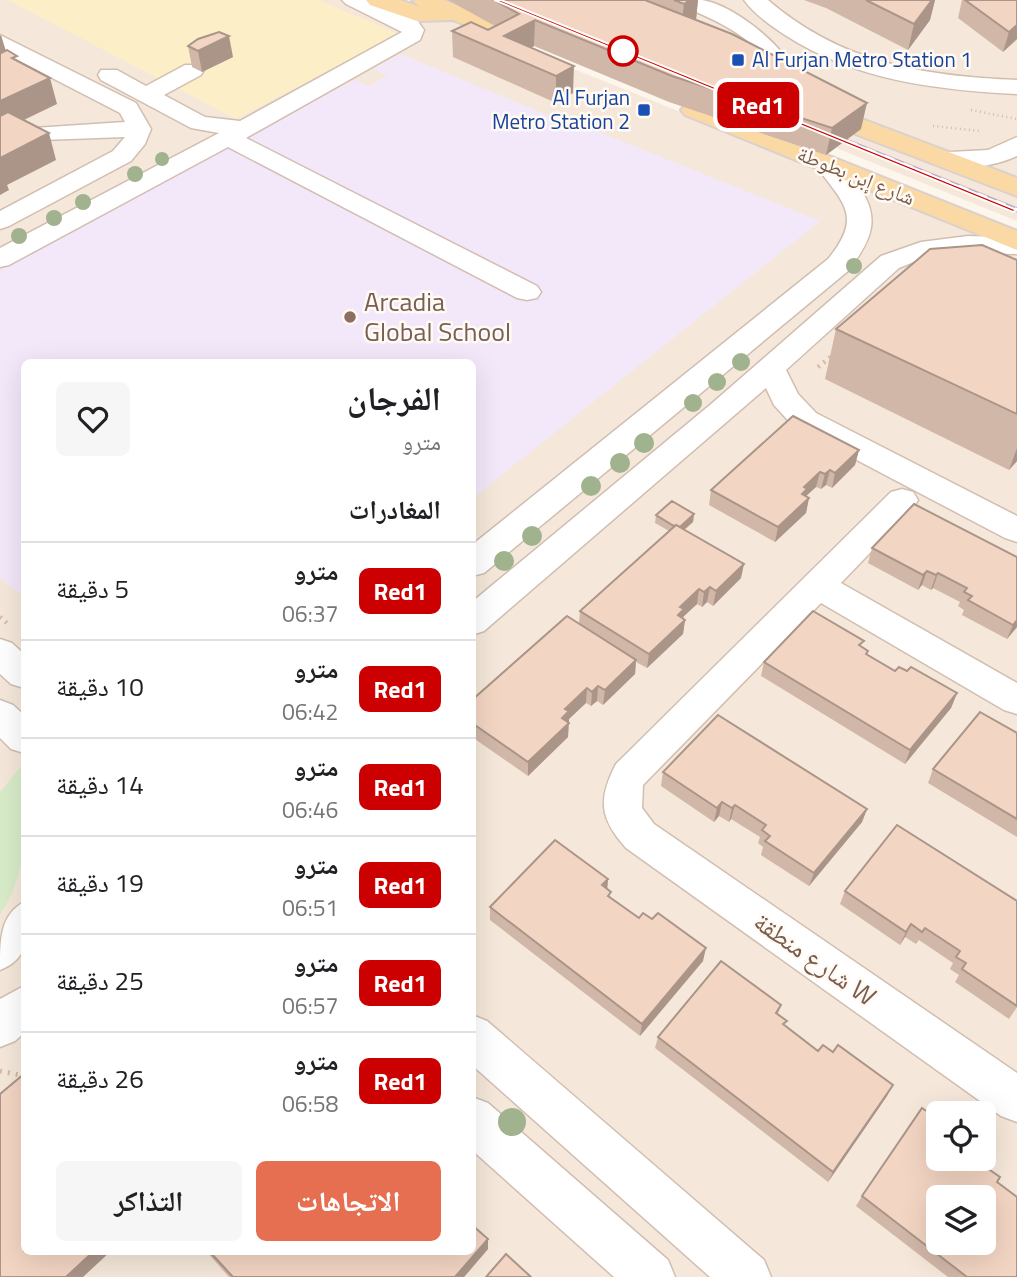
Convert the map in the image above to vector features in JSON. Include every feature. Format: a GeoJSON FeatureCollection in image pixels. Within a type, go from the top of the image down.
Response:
{"type":"FeatureCollection","features":[{"type":"Feature","properties":{"kind":"main road"},"geometry":{"type":"LineString","coordinates":[[378,0],[417,14],[455,13]]}},
{"type":"Feature","properties":{"kind":"main road"},"geometry":{"type":"LineString","coordinates":[[424,0],[503,33]]}},
{"type":"Feature","properties":{"kind":"main road","name":"شارع إبن بطوطة"},"geometry":{"type":"LineString","coordinates":[[694,110],[1017,244]]}},
{"type":"Feature","properties":{"kind":"main road","name":"شارع إبن بطوطة"},"geometry":{"type":"LineString","coordinates":[[841,118],[1017,188]]}},
{"type":"Feature","properties":{"kind":"street"},"geometry":{"type":"LineString","coordinates":[[0,259],[227,138],[412,35],[410,25],[353,0]]}},
{"type":"Feature","properties":{"kind":"street"},"geometry":{"type":"LineString","coordinates":[[685,0],[727,20],[756,39],[779,60],[782,69],[775,76],[765,79]]}},
{"type":"Feature","properties":{"kind":"street"},"geometry":{"type":"LineString","coordinates":[[755,0],[801,35],[827,50],[860,62],[936,80],[1017,87]]}},
{"type":"Feature","properties":{"kind":"street"},"geometry":{"type":"LineString","coordinates":[[0,19],[527,292]]}},
{"type":"Feature","properties":{"kind":"street"},"geometry":{"type":"LineString","coordinates":[[0,42],[128,108],[136,118],[139,128],[135,143],[122,156],[0,221]]}},
{"type":"Feature","properties":{"kind":"street"},"geometry":{"type":"LineString","coordinates":[[146,95],[193,71]]}},
{"type":"Feature","properties":{"kind":"street"},"geometry":{"type":"LineString","coordinates":[[199,123],[227,138]]}},
{"type":"Feature","properties":{"kind":"street"},"geometry":{"type":"LineString","coordinates":[[42,133],[139,128]]}},
{"type":"Feature","properties":{"kind":"street"},"geometry":{"type":"LineString","coordinates":[[941,158],[988,158],[1002,154],[1017,144]]}},
{"type":"Feature","properties":{"kind":"street"},"geometry":{"type":"LineString","coordinates":[[476,561],[838,265],[852,249],[860,232],[858,206],[844,181],[827,164]]}},
{"type":"Feature","properties":{"kind":"street"},"geometry":{"type":"LineString","coordinates":[[476,619],[771,369],[890,262],[924,247],[948,244],[1017,244]]}},
{"type":"Feature","properties":{"kind":"street"},"geometry":{"type":"LineString","coordinates":[[890,262],[939,262],[975,270]]}},
{"type":"Feature","properties":{"kind":"street"},"geometry":{"type":"LineString","coordinates":[[771,369],[785,398],[805,420],[1017,530]]}},
{"type":"Feature","properties":{"kind":"street"},"geometry":{"type":"LineString","coordinates":[[902,500],[817,585],[1017,700]]}},
{"type":"Feature","properties":{"kind":"street","name":"شارع منطقة W"},"geometry":{"type":"LineString","coordinates":[[817,585],[629,775],[623,785],[622,809],[625,819],[640,836],[1017,1100]]}},
{"type":"Feature","properties":{"kind":"street"},"geometry":{"type":"LineString","coordinates":[[0,653],[21,671]]}},
{"type":"Feature","properties":{"kind":"street"},"geometry":{"type":"LineString","coordinates":[[0,715],[21,735]]}},
{"type":"Feature","properties":{"kind":"street"},"geometry":{"type":"LineString","coordinates":[[0,951],[21,925]]}},
{"type":"Feature","properties":{"kind":"street"},"geometry":{"type":"LineString","coordinates":[[0,1026],[21,1008]]}},
{"type":"Feature","properties":{"kind":"street"},"geometry":{"type":"LineString","coordinates":[[476,1040],[747,1277]]}},
{"type":"Feature","properties":{"kind":"street"},"geometry":{"type":"LineString","coordinates":[[476,1123],[651,1277]]}},
{"type":"Feature","properties":{"kind":"path"},"geometry":{"type":"LineString","coordinates":[[971,110],[1017,122]]}},
{"type":"Feature","properties":{"kind":"path"},"geometry":{"type":"LineString","coordinates":[[932,126],[984,131]]}},
{"type":"Feature","properties":{"kind":"path"},"geometry":{"type":"LineString","coordinates":[[814,370],[834,354]]}},
{"type":"Feature","properties":{"kind":"path"},"geometry":{"type":"LineString","coordinates":[[0,1071],[21,1075]]}},
{"type":"Feature","properties":{"kind":"shaded area"},"geometry":{"type":"Polygon","coordinates":[[[0,0],[402,0],[1017,247],[1017,1277],[0,1277],[0,0]]]}},
{"type":"Feature","properties":{"kind":"shaded area"},"geometry":{"type":"Polygon","coordinates":[[[470,0],[1017,0],[1017,221],[470,0]]]}},
{"type":"Feature","properties":{"kind":"shaded area","name":"Arcadia Global School"},"geometry":{"type":"Polygon","coordinates":[[[401,54],[578,128],[582,125],[820,221],[476,496],[476,359],[21,359],[21,595],[0,578],[0,271],[354,80],[370,86],[388,75],[373,69],[401,54]]]}},
{"type":"Feature","properties":{"kind":"green space"},"geometry":{"type":"Polygon","coordinates":[[[21,767],[21,865],[10,898],[0,915],[0,792],[21,767]]]}},
{"type":"Feature","properties":{"kind":"sand"},"geometry":{"type":"Polygon","coordinates":[[[8,0],[319,0],[398,34],[236,119],[8,0]]]}},
{"type":"Feature","properties":{"kind":"building"},"geometry":{"type":"Polygon","coordinates":[[[494,0],[645,0],[732,34],[867,103],[832,128],[672,76],[535,20],[504,36],[574,66],[556,76],[452,31],[471,22],[488,30],[519,14],[494,0]]]}},
{"type":"Feature","properties":{"kind":"building"},"geometry":{"type":"Polygon","coordinates":[[[674,0],[690,0],[684,4],[674,0]]]}},
{"type":"Feature","properties":{"kind":"building"},"geometry":{"type":"Polygon","coordinates":[[[866,0],[932,0],[914,24],[866,0]]]}},
{"type":"Feature","properties":{"kind":"building"},"geometry":{"type":"Polygon","coordinates":[[[965,0],[1017,0],[1017,25],[1009,32],[965,0]]]}},
{"type":"Feature","properties":{"kind":"building"},"geometry":{"type":"Polygon","coordinates":[[[219,32],[229,36],[198,51],[188,46],[198,39],[219,32]]]}},
{"type":"Feature","properties":{"kind":"building"},"geometry":{"type":"Polygon","coordinates":[[[7,50],[17,56],[12,58],[50,78],[0,101],[0,52],[7,50]]]}},
{"type":"Feature","properties":{"kind":"building"},"geometry":{"type":"Polygon","coordinates":[[[8,112],[49,133],[0,158],[0,116],[8,112]]]}},
{"type":"Feature","properties":{"kind":"building"},"geometry":{"type":"Polygon","coordinates":[[[982,245],[1017,260],[1017,414],[836,329],[930,249],[982,245]]]}},
{"type":"Feature","properties":{"kind":"building"},"geometry":{"type":"Polygon","coordinates":[[[793,416],[859,450],[835,473],[830,470],[825,474],[820,472],[804,487],[807,489],[802,494],[809,498],[778,527],[711,490],[793,416]]]}},
{"type":"Feature","properties":{"kind":"building"},"geometry":{"type":"Polygon","coordinates":[[[672,501],[694,514],[680,527],[656,515],[672,501]]]}},
{"type":"Feature","properties":{"kind":"building"},"geometry":{"type":"Polygon","coordinates":[[[914,504],[1017,557],[1017,620],[1013,625],[968,600],[972,596],[964,592],[967,588],[938,573],[936,575],[927,571],[923,575],[872,548],[914,504]]]}},
{"type":"Feature","properties":{"kind":"building"},"geometry":{"type":"Polygon","coordinates":[[[676,525],[744,564],[716,591],[710,587],[704,592],[699,589],[680,607],[684,609],[678,615],[685,620],[649,654],[580,611],[676,525]]]}},
{"type":"Feature","properties":{"kind":"building"},"geometry":{"type":"Polygon","coordinates":[[[813,611],[864,641],[859,645],[868,651],[866,654],[895,671],[899,667],[907,671],[911,667],[957,693],[910,750],[764,662],[813,611]]]}},
{"type":"Feature","properties":{"kind":"building"},"geometry":{"type":"Polygon","coordinates":[[[567,616],[636,660],[605,690],[598,686],[592,692],[587,688],[565,709],[569,711],[562,718],[569,723],[528,762],[476,726],[476,696],[567,616]]]}},
{"type":"Feature","properties":{"kind":"building"},"geometry":{"type":"Polygon","coordinates":[[[980,712],[1017,733],[1017,819],[933,769],[980,712]]]}},
{"type":"Feature","properties":{"kind":"building"},"geometry":{"type":"Polygon","coordinates":[[[718,715],[867,809],[814,873],[765,841],[770,836],[762,830],[766,825],[735,805],[732,808],[722,802],[717,808],[663,772],[718,715]]]}},
{"type":"Feature","properties":{"kind":"building"},"geometry":{"type":"Polygon","coordinates":[[[897,825],[1017,901],[1017,1006],[962,969],[966,963],[956,957],[960,951],[925,928],[922,932],[911,924],[906,932],[845,891],[897,825]]]}},
{"type":"Feature","properties":{"kind":"building"},"geometry":{"type":"Polygon","coordinates":[[[555,840],[608,879],[602,885],[611,892],[608,896],[639,918],[643,913],[652,919],[658,913],[706,948],[642,1024],[490,907],[555,840]]]}},
{"type":"Feature","properties":{"kind":"building"},"geometry":{"type":"Polygon","coordinates":[[[721,961],[781,1005],[776,1013],[787,1021],[783,1024],[818,1051],[823,1045],[833,1052],[838,1045],[893,1085],[833,1172],[658,1037],[721,961]]]}},
{"type":"Feature","properties":{"kind":"building"},"geometry":{"type":"Polygon","coordinates":[[[21,1076],[21,1255],[90,1255],[66,1277],[0,1277],[0,1094],[21,1076]]]}},
{"type":"Feature","properties":{"kind":"building"},"geometry":{"type":"Polygon","coordinates":[[[922,1108],[926,1111],[926,1171],[991,1171],[1000,1177],[997,1182],[1017,1197],[1017,1277],[967,1277],[938,1255],[996,1255],[996,1185],[926,1185],[926,1245],[862,1196],[922,1108]]]}},
{"type":"Feature","properties":{"kind":"building"},"geometry":{"type":"Polygon","coordinates":[[[476,1228],[488,1239],[476,1253],[476,1228]]]}},
{"type":"Feature","properties":{"kind":"building"},"geometry":{"type":"Polygon","coordinates":[[[506,1254],[531,1277],[486,1277],[506,1254]]]}},
{"type":"Feature","properties":{"kind":"building"},"geometry":{"type":"Polygon","coordinates":[[[213,1255],[474,1255],[455,1277],[233,1277],[213,1255]]]}},
{"type":"Feature","properties":{"kind":"railway"},"geometry":{"type":"LineString","coordinates":[[829,134],[1017,210]]}},
{"type":"Feature","properties":{"kind":"metro line","name":"Red1"},"geometry":{"type":"LineString","coordinates":[[498,0],[1017,210]]}},
{"type":"Feature","properties":{"kind":"place","name":"Al Furjan Metro Station 1"},"geometry":{"type":"Point","coordinates":[738,60]}},
{"type":"Feature","properties":{"kind":"place","name":"Al Furjan Metro Station 2"},"geometry":{"type":"Point","coordinates":[644,110]}},
{"type":"Feature","properties":{"kind":"place","name":"Arcadia Global School"},"geometry":{"type":"Point","coordinates":[350,317]}}]}
